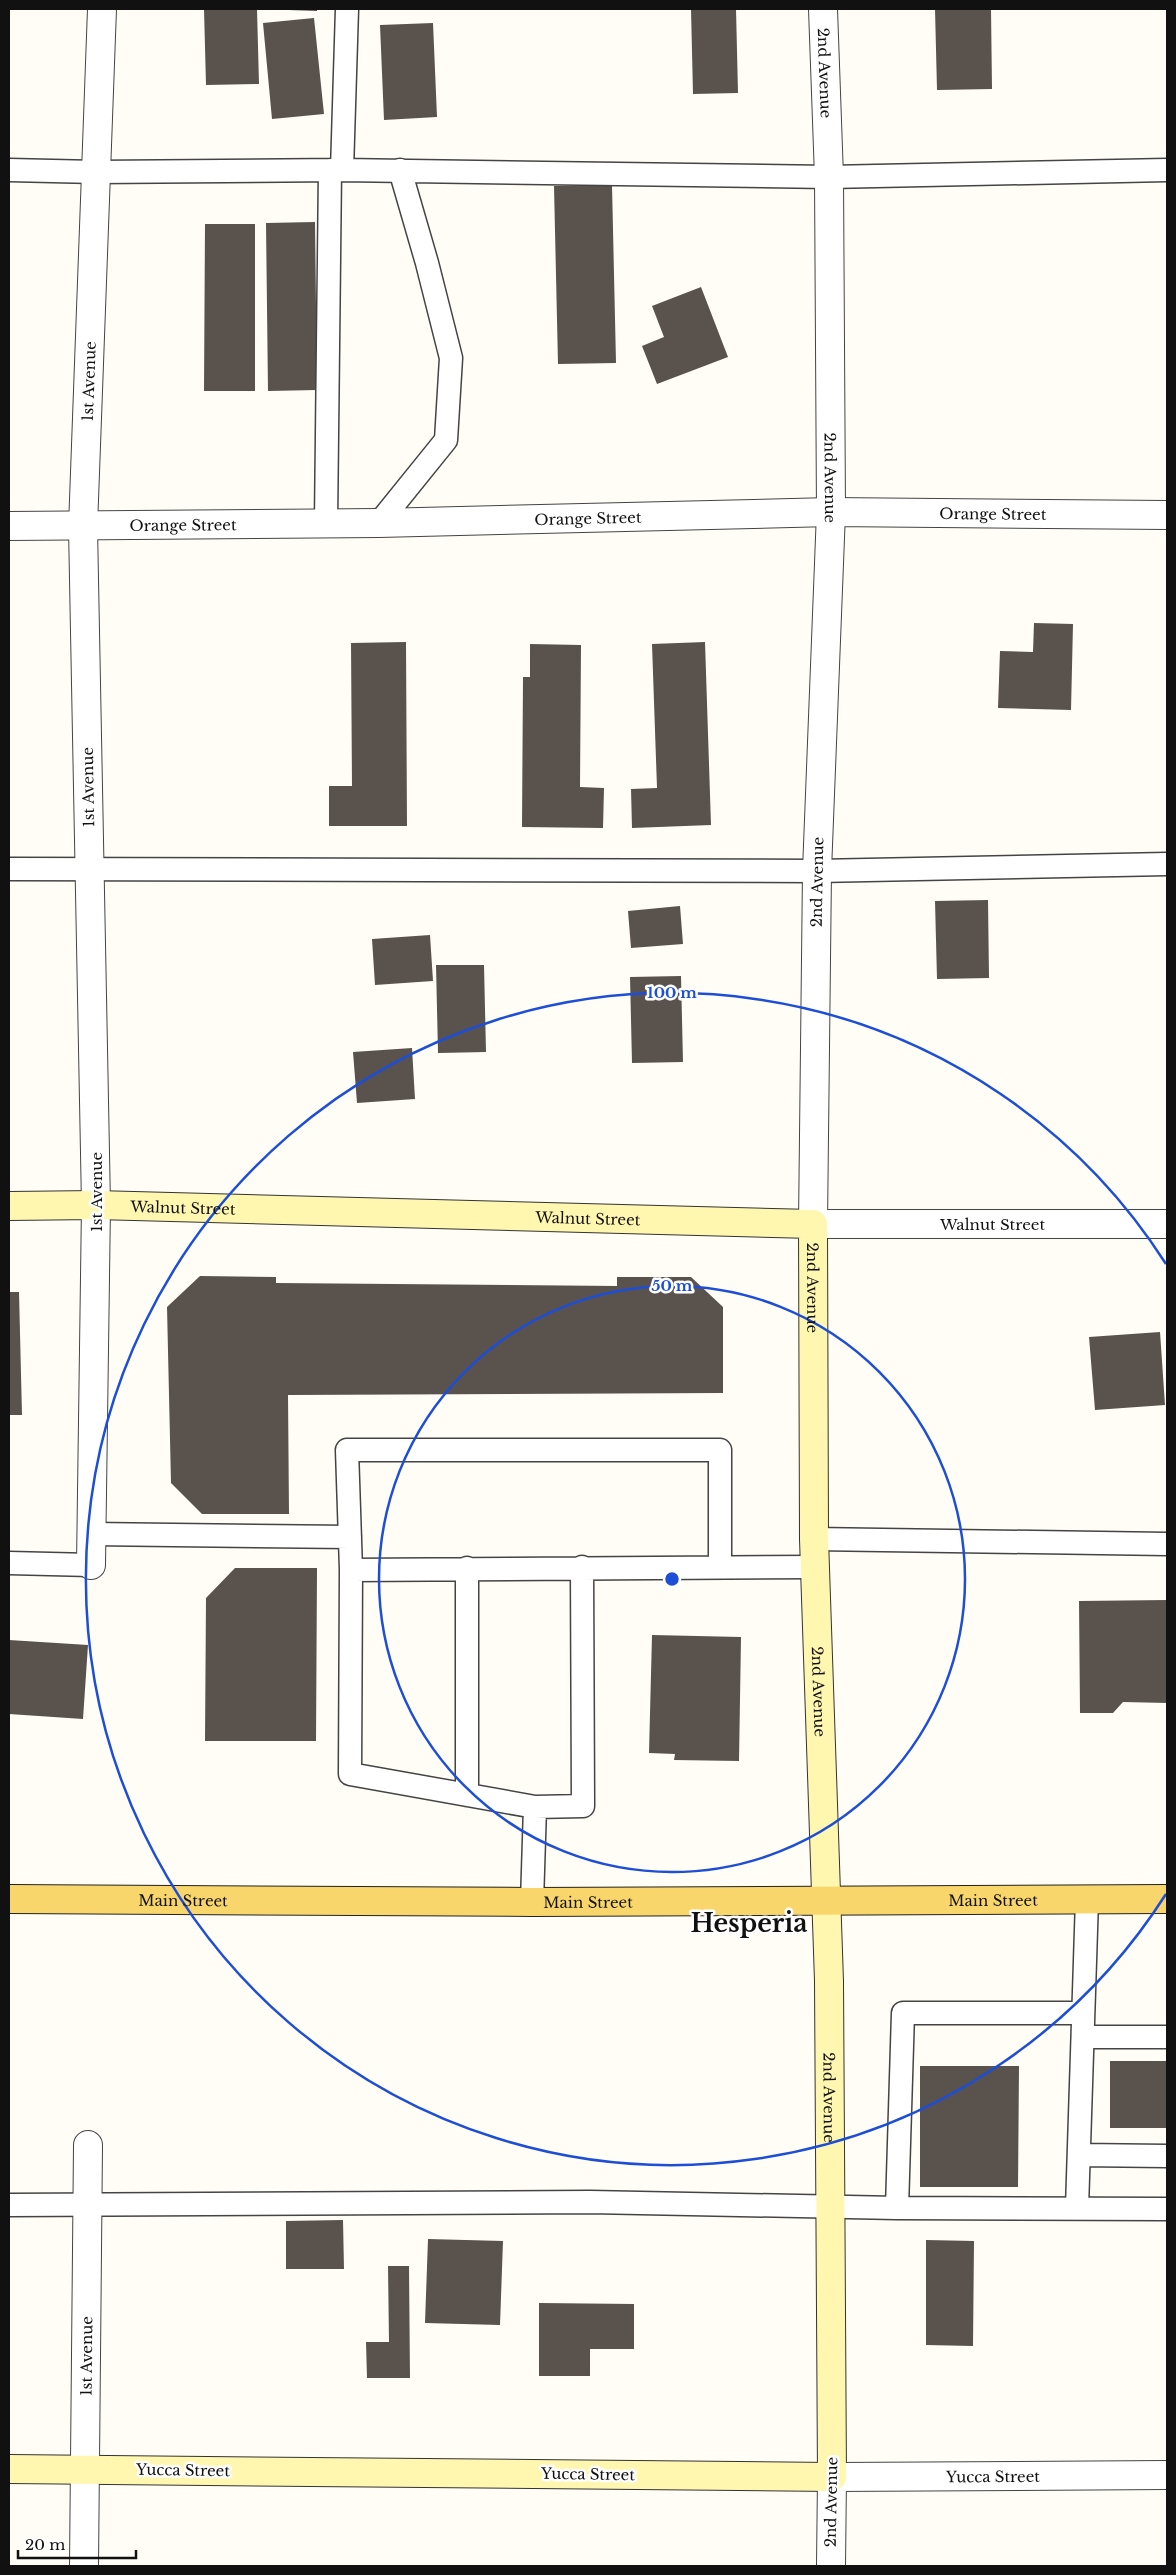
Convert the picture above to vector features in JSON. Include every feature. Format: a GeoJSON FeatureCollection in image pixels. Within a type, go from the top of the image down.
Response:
{"type":"FeatureCollection","features":[{"type":"Feature","properties":{"kind":"main road","name":"Walnut Street"},"geometry":{"type":"LineString","coordinates":[[9,1206],[96,1205],[813,1224]]}},
{"type":"Feature","properties":{"kind":"main road","name":"2nd Avenue"},"geometry":{"type":"LineString","coordinates":[[813,1224],[814,1539],[827,1901],[832,2477]]}},
{"type":"Feature","properties":{"kind":"main road","name":"Main Street"},"geometry":{"type":"LineString","coordinates":[[9,1899],[532,1902],[1167,1899]]}},
{"type":"Feature","properties":{"kind":"main road","name":"Yucca Street"},"geometry":{"type":"LineString","coordinates":[[9,2469],[832,2477]]}},
{"type":"Feature","properties":{"kind":"street","name":"1st Avenue"},"geometry":{"type":"LineString","coordinates":[[91,1565],[96,1205],[83,527],[102,9]]}},
{"type":"Feature","properties":{"kind":"street","name":"2nd Avenue"},"geometry":{"type":"LineString","coordinates":[[813,1224],[817,871],[831,512],[829,177],[823,9]]}},
{"type":"Feature","properties":{"kind":"street","name":"Orange Street"},"geometry":{"type":"LineString","coordinates":[[9,526],[326,524],[831,512],[1167,515]]}},
{"type":"Feature","properties":{"kind":"street","name":"Walnut Street"},"geometry":{"type":"LineString","coordinates":[[813,1224],[1167,1224]]}},
{"type":"Feature","properties":{"kind":"street","name":"1st Avenue"},"geometry":{"type":"LineString","coordinates":[[84,2566],[88,2145]]}},
{"type":"Feature","properties":{"kind":"street","name":"Yucca Street"},"geometry":{"type":"LineString","coordinates":[[832,2477],[1167,2475]]}},
{"type":"Feature","properties":{"kind":"street","name":"2nd Avenue"},"geometry":{"type":"LineString","coordinates":[[831,2566],[832,2477]]}},
{"type":"Feature","properties":{"kind":"lane"},"geometry":{"type":"LineString","coordinates":[[326,524],[336,170],[347,9]]}},
{"type":"Feature","properties":{"kind":"lane"},"geometry":{"type":"LineString","coordinates":[[9,170],[96,172],[400,170],[829,177],[1167,170]]}},
{"type":"Feature","properties":{"kind":"lane"},"geometry":{"type":"LineString","coordinates":[[379,523],[446,440],[451,358],[427,263],[400,170]]}},
{"type":"Feature","properties":{"kind":"lane"},"geometry":{"type":"LineString","coordinates":[[9,869],[817,871],[1167,864]]}},
{"type":"Feature","properties":{"kind":"lane"},"geometry":{"type":"LineString","coordinates":[[582,1567],[583,1806],[535,1807],[350,1774],[351,1570],[348,1450],[720,1450],[720,1567]]}},
{"type":"Feature","properties":{"kind":"lane"},"geometry":{"type":"LineString","coordinates":[[92,1534],[350,1538]]}},
{"type":"Feature","properties":{"kind":"lane"},"geometry":{"type":"LineString","coordinates":[[814,1539],[1167,1544]]}},
{"type":"Feature","properties":{"kind":"lane"},"geometry":{"type":"LineString","coordinates":[[9,1563],[91,1565]]}},
{"type":"Feature","properties":{"kind":"lane"},"geometry":{"type":"LineString","coordinates":[[351,1570],[582,1567],[815,1567]]}},
{"type":"Feature","properties":{"kind":"lane"},"geometry":{"type":"LineString","coordinates":[[467,1568],[467,1795]]}},
{"type":"Feature","properties":{"kind":"lane"},"geometry":{"type":"LineString","coordinates":[[532,1902],[535,1807]]}},
{"type":"Feature","properties":{"kind":"lane"},"geometry":{"type":"LineString","coordinates":[[1077,2208],[1087,1899]]}},
{"type":"Feature","properties":{"kind":"lane"},"geometry":{"type":"LineString","coordinates":[[897,2208],[903,2013],[1083,2013]]}},
{"type":"Feature","properties":{"kind":"lane"},"geometry":{"type":"LineString","coordinates":[[1082,2037],[1167,2037]]}},
{"type":"Feature","properties":{"kind":"lane"},"geometry":{"type":"LineString","coordinates":[[1079,2155],[1167,2156]]}},
{"type":"Feature","properties":{"kind":"lane"},"geometry":{"type":"LineString","coordinates":[[9,2206],[88,2207],[590,2202],[897,2208],[1167,2209]]}},
{"type":"Feature","properties":{"kind":"building"},"geometry":{"type":"Polygon","coordinates":[[[204,9],[257,9],[259,84],[206,85],[204,9]]]}},
{"type":"Feature","properties":{"kind":"building"},"geometry":{"type":"Polygon","coordinates":[[[317,9],[317,11],[288,10],[317,9]]]}},
{"type":"Feature","properties":{"kind":"building"},"geometry":{"type":"Polygon","coordinates":[[[691,9],[736,9],[738,93],[693,94],[691,9]]]}},
{"type":"Feature","properties":{"kind":"building"},"geometry":{"type":"Polygon","coordinates":[[[935,9],[991,9],[992,89],[937,90],[935,9]]]}},
{"type":"Feature","properties":{"kind":"building"},"geometry":{"type":"Polygon","coordinates":[[[314,18],[324,114],[272,119],[263,23],[314,18]]]}},
{"type":"Feature","properties":{"kind":"building"},"geometry":{"type":"Polygon","coordinates":[[[433,23],[437,117],[384,120],[380,25],[433,23]]]}},
{"type":"Feature","properties":{"kind":"building"},"geometry":{"type":"Polygon","coordinates":[[[612,185],[616,363],[558,364],[554,186],[612,185]]]}},
{"type":"Feature","properties":{"kind":"building"},"geometry":{"type":"Polygon","coordinates":[[[315,222],[317,390],[268,391],[266,223],[315,222]]]}},
{"type":"Feature","properties":{"kind":"building"},"geometry":{"type":"Polygon","coordinates":[[[205,224],[255,224],[255,391],[204,391],[205,224]]]}},
{"type":"Feature","properties":{"kind":"building"},"geometry":{"type":"Polygon","coordinates":[[[701,287],[728,357],[657,384],[642,346],[664,337],[652,306],[701,287]]]}},
{"type":"Feature","properties":{"kind":"building"},"geometry":{"type":"Polygon","coordinates":[[[1034,623],[1073,624],[1071,710],[998,708],[1000,651],[1033,652],[1034,623]]]}},
{"type":"Feature","properties":{"kind":"building"},"geometry":{"type":"Polygon","coordinates":[[[406,642],[407,826],[329,826],[329,786],[352,786],[351,643],[406,642]]]}},
{"type":"Feature","properties":{"kind":"building"},"geometry":{"type":"Polygon","coordinates":[[[705,642],[711,825],[632,828],[631,789],[657,788],[652,644],[705,642]]]}},
{"type":"Feature","properties":{"kind":"building"},"geometry":{"type":"Polygon","coordinates":[[[530,644],[581,645],[580,787],[604,788],[603,828],[522,827],[523,677],[530,677],[530,644]]]}},
{"type":"Feature","properties":{"kind":"building"},"geometry":{"type":"Polygon","coordinates":[[[988,900],[989,978],[937,979],[935,901],[988,900]]]}},
{"type":"Feature","properties":{"kind":"building"},"geometry":{"type":"Polygon","coordinates":[[[680,906],[683,944],[631,948],[628,911],[680,906]]]}},
{"type":"Feature","properties":{"kind":"building"},"geometry":{"type":"Polygon","coordinates":[[[430,935],[433,981],[375,985],[372,939],[430,935]]]}},
{"type":"Feature","properties":{"kind":"building"},"geometry":{"type":"Polygon","coordinates":[[[436,965],[484,965],[486,1052],[438,1053],[436,965]]]}},
{"type":"Feature","properties":{"kind":"building"},"geometry":{"type":"Polygon","coordinates":[[[681,976],[683,1062],[632,1063],[630,977],[681,976]]]}},
{"type":"Feature","properties":{"kind":"building"},"geometry":{"type":"Polygon","coordinates":[[[412,1048],[415,1099],[357,1103],[353,1052],[412,1048]]]}},
{"type":"Feature","properties":{"kind":"building"},"geometry":{"type":"Polygon","coordinates":[[[200,1276],[276,1277],[276,1283],[617,1286],[617,1277],[691,1277],[723,1307],[723,1393],[288,1395],[289,1514],[202,1514],[171,1483],[167,1307],[200,1276]]]}},
{"type":"Feature","properties":{"kind":"building"},"geometry":{"type":"Polygon","coordinates":[[[9,1292],[19,1292],[22,1415],[9,1415],[9,1292]]]}},
{"type":"Feature","properties":{"kind":"building"},"geometry":{"type":"Polygon","coordinates":[[[1160,1332],[1165,1405],[1095,1410],[1089,1337],[1160,1332]]]}},
{"type":"Feature","properties":{"kind":"building"},"geometry":{"type":"Polygon","coordinates":[[[235,1568],[317,1568],[316,1741],[205,1741],[206,1598],[235,1568]]]}},
{"type":"Feature","properties":{"kind":"building"},"geometry":{"type":"Polygon","coordinates":[[[1167,1600],[1167,1703],[1123,1702],[1113,1713],[1080,1713],[1079,1601],[1167,1600]]]}},
{"type":"Feature","properties":{"kind":"building"},"geometry":{"type":"Polygon","coordinates":[[[652,1635],[741,1637],[739,1761],[674,1760],[675,1754],[649,1753],[652,1635]]]}},
{"type":"Feature","properties":{"kind":"building"},"geometry":{"type":"Polygon","coordinates":[[[9,1640],[88,1645],[83,1719],[9,1714],[9,1640]]]}},
{"type":"Feature","properties":{"kind":"building"},"geometry":{"type":"Polygon","coordinates":[[[1110,2061],[1167,2061],[1167,2128],[1110,2128],[1110,2061]]]}},
{"type":"Feature","properties":{"kind":"building"},"geometry":{"type":"Polygon","coordinates":[[[920,2066],[1019,2066],[1018,2187],[920,2187],[920,2066]]]}},
{"type":"Feature","properties":{"kind":"building"},"geometry":{"type":"Polygon","coordinates":[[[343,2220],[344,2269],[286,2269],[286,2221],[343,2220]]]}},
{"type":"Feature","properties":{"kind":"building"},"geometry":{"type":"Polygon","coordinates":[[[428,2239],[503,2241],[500,2325],[425,2323],[428,2239]]]}},
{"type":"Feature","properties":{"kind":"building"},"geometry":{"type":"Polygon","coordinates":[[[926,2240],[974,2241],[973,2346],[926,2345],[926,2240]]]}},
{"type":"Feature","properties":{"kind":"building"},"geometry":{"type":"Polygon","coordinates":[[[388,2266],[409,2266],[410,2378],[367,2378],[366,2342],[389,2342],[388,2266]]]}},
{"type":"Feature","properties":{"kind":"building"},"geometry":{"type":"Polygon","coordinates":[[[539,2303],[634,2304],[634,2349],[590,2349],[590,2376],[539,2376],[539,2303]]]}},
{"type":"Feature","properties":{"kind":"district","name":"Hesperia"},"geometry":{"type":"Point","coordinates":[749,1923]}}]}
